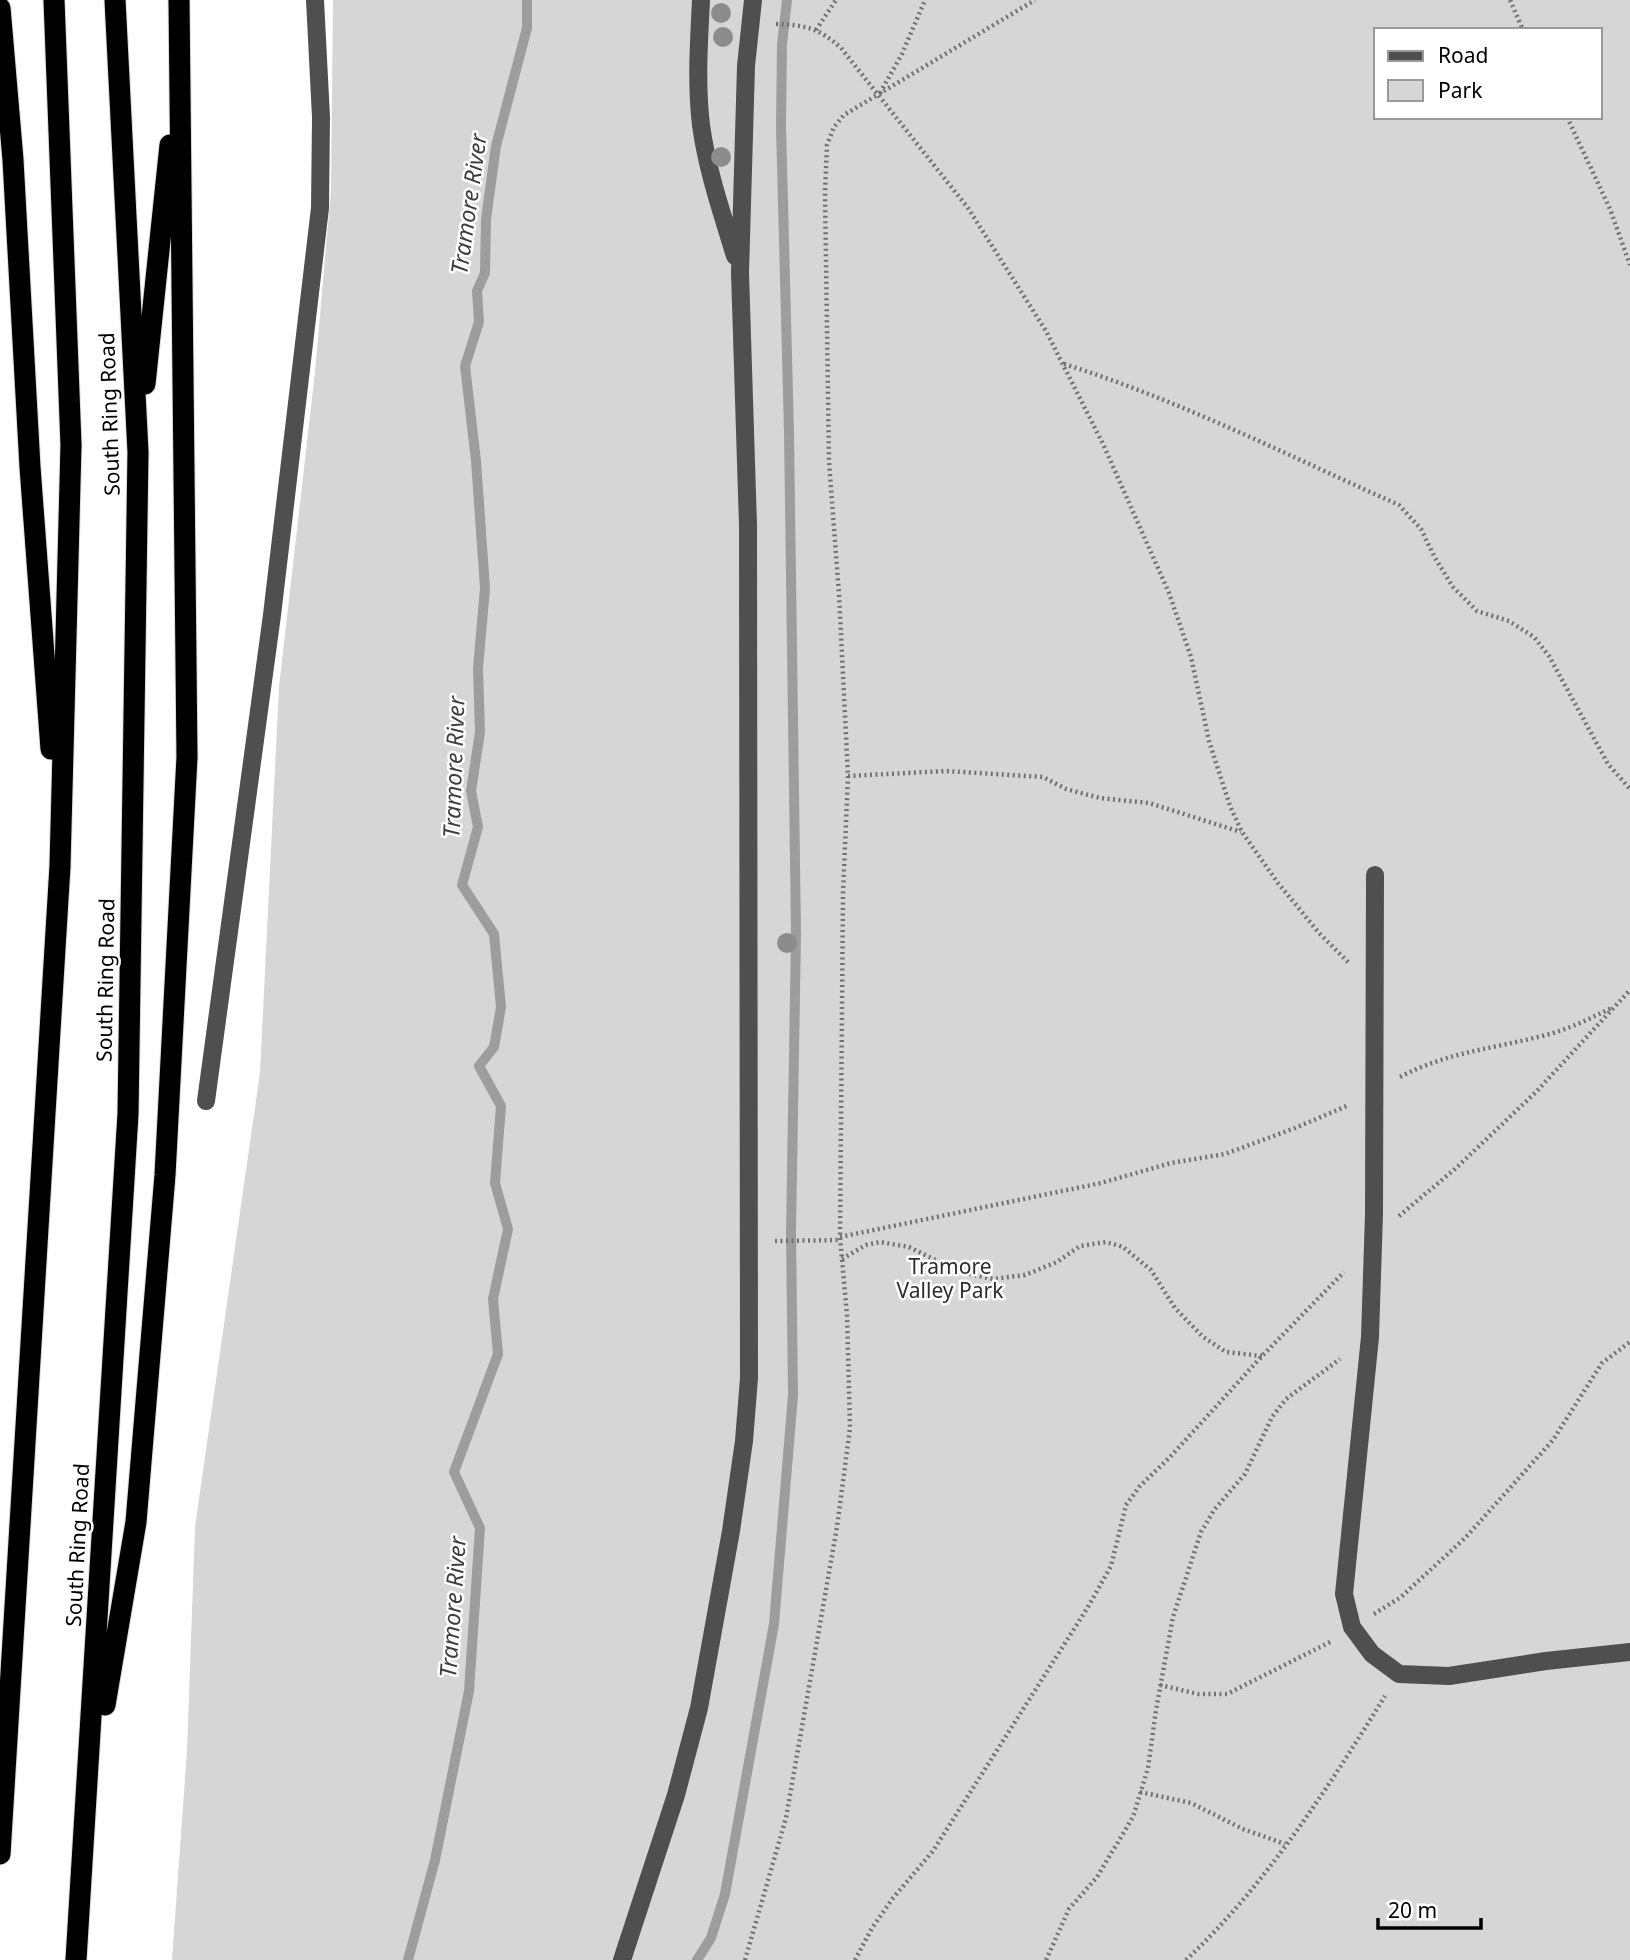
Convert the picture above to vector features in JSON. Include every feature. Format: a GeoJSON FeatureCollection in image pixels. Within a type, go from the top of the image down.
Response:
{"type":"FeatureCollection","features":[{"type":"Feature","properties":{"kind":"highway","name":"South Ring Road"},"geometry":{"type":"LineString","coordinates":[[0,1854],[60,866],[71,445],[54,0]]}},
{"type":"Feature","properties":{"kind":"highway","name":"South Ring Road"},"geometry":{"type":"LineString","coordinates":[[76,1960],[128,1114],[138,452],[116,0]]}},
{"type":"Feature","properties":{"kind":"highway"},"geometry":{"type":"LineString","coordinates":[[87,1809],[136,1522],[165,1175],[186,785],[179,0]]}},
{"type":"Feature","properties":{"kind":"highway"},"geometry":{"type":"LineString","coordinates":[[0,8],[13,159],[30,467],[60,866]]}},
{"type":"Feature","properties":{"kind":"highway"},"geometry":{"type":"LineString","coordinates":[[138,452],[181,42]]}},
{"type":"Feature","properties":{"kind":"lane"},"geometry":{"type":"LineString","coordinates":[[206,1101],[272,615],[320,208],[321,117],[315,0]]}},
{"type":"Feature","properties":{"kind":"lane"},"geometry":{"type":"LineString","coordinates":[[701,0],[698,75],[701,125],[709,170],[740,273]]}},
{"type":"Feature","properties":{"kind":"lane"},"geometry":{"type":"LineString","coordinates":[[622,1960],[676,1794],[699,1708],[731,1531],[744,1441],[749,1378],[748,525],[740,273],[746,66],[753,0]]}},
{"type":"Feature","properties":{"kind":"lane"},"geometry":{"type":"LineString","coordinates":[[1375,875],[1373,1241],[1370,1337],[1344,1594],[1352,1627],[1372,1654],[1399,1674],[1449,1676],[1546,1661],[1630,1652]]}},
{"type":"Feature","properties":{"kind":"path"},"geometry":{"type":"LineString","coordinates":[[816,30],[836,0]]}},
{"type":"Feature","properties":{"kind":"path"},"geometry":{"type":"LineString","coordinates":[[878,96],[902,54],[925,0]]}},
{"type":"Feature","properties":{"kind":"path"},"geometry":{"type":"LineString","coordinates":[[745,1960],[786,1818],[837,1527],[850,1428],[847,1315],[840,1238],[843,894],[848,776],[829,462],[825,207],[827,145],[834,127],[844,115],[1035,0]]}},
{"type":"Feature","properties":{"kind":"path"},"geometry":{"type":"LineString","coordinates":[[1510,0],[1522,28]]}},
{"type":"Feature","properties":{"kind":"path"},"geometry":{"type":"LineString","coordinates":[[770,23],[804,25],[826,34],[841,48],[968,208],[1046,331],[1103,444],[1169,593],[1191,657],[1209,741],[1230,806],[1242,832],[1278,883],[1319,933],[1373,987]]}},
{"type":"Feature","properties":{"kind":"path"},"geometry":{"type":"LineString","coordinates":[[1568,119],[1610,209],[1630,265]]}},
{"type":"Feature","properties":{"kind":"path"},"geometry":{"type":"LineString","coordinates":[[1064,364],[1169,402],[1399,505],[1421,529],[1453,587],[1477,611],[1510,621],[1542,646],[1608,764],[1630,789]]}},
{"type":"Feature","properties":{"kind":"path"},"geometry":{"type":"LineString","coordinates":[[848,776],[947,771],[1043,777],[1066,789],[1100,798],[1149,803],[1242,832]]}},
{"type":"Feature","properties":{"kind":"path"},"geometry":{"type":"LineString","coordinates":[[855,1960],[872,1928],[893,1898],[933,1851],[1088,1607],[1111,1566],[1126,1505],[1140,1486],[1373,1241],[1536,1092],[1630,990]]}},
{"type":"Feature","properties":{"kind":"path"},"geometry":{"type":"LineString","coordinates":[[777,1241],[840,1238],[1101,1183],[1171,1163],[1225,1154],[1296,1128],[1374,1094],[1402,1076],[1432,1062],[1455,1054],[1543,1036],[1580,1024],[1616,1005]]}},
{"type":"Feature","properties":{"kind":"path"},"geometry":{"type":"LineString","coordinates":[[842,1259],[866,1245],[880,1242],[909,1247],[960,1272],[993,1279],[1025,1275],[1057,1262],[1080,1246],[1106,1242],[1123,1247],[1151,1270],[1175,1308],[1203,1337],[1226,1352],[1262,1356]]}},
{"type":"Feature","properties":{"kind":"path"},"geometry":{"type":"LineString","coordinates":[[1046,1960],[1069,1909],[1097,1877],[1127,1827],[1140,1792],[1148,1768],[1173,1617],[1201,1532],[1214,1510],[1245,1474],[1272,1417],[1286,1399],[1370,1337]]}},
{"type":"Feature","properties":{"kind":"path"},"geometry":{"type":"LineString","coordinates":[[1160,1685],[1198,1694],[1227,1693],[1340,1637],[1401,1597],[1466,1537],[1553,1440],[1602,1363],[1630,1342]]}},
{"type":"Feature","properties":{"kind":"path"},"geometry":{"type":"LineString","coordinates":[[1186,1960],[1204,1943],[1285,1844],[1345,1761],[1399,1674]]}},
{"type":"Feature","properties":{"kind":"path"},"geometry":{"type":"LineString","coordinates":[[1140,1792],[1191,1803],[1243,1829],[1285,1844]]}},
{"type":"Feature","properties":{"kind":"green space","name":"Tramore Valley Park"},"geometry":{"type":"Polygon","coordinates":[[[333,0],[1630,0],[1630,1960],[172,1960],[187,1751],[195,1527],[260,1073],[279,687],[315,372],[331,190],[333,0]]]}},
{"type":"Feature","properties":{"kind":"waterway","name":"Tramore River"},"geometry":{"type":"LineString","coordinates":[[408,1960],[435,1860],[469,1691],[480,1528],[454,1472],[498,1354],[493,1299],[508,1229],[495,1183],[501,1106],[479,1066],[494,1047],[501,1007],[494,934],[462,885],[478,827],[471,791],[480,732],[478,668],[485,588],[476,461],[465,366],[479,322],[477,291],[485,273],[486,219],[496,146],[527,28],[527,0]]}},
{"type":"Feature","properties":{"kind":"waterway"},"geometry":{"type":"LineString","coordinates":[[697,1960],[711,1938],[725,1894],[774,1624],[793,1395],[791,1233],[796,934],[789,432],[781,126],[782,44],[787,0]]}}]}
